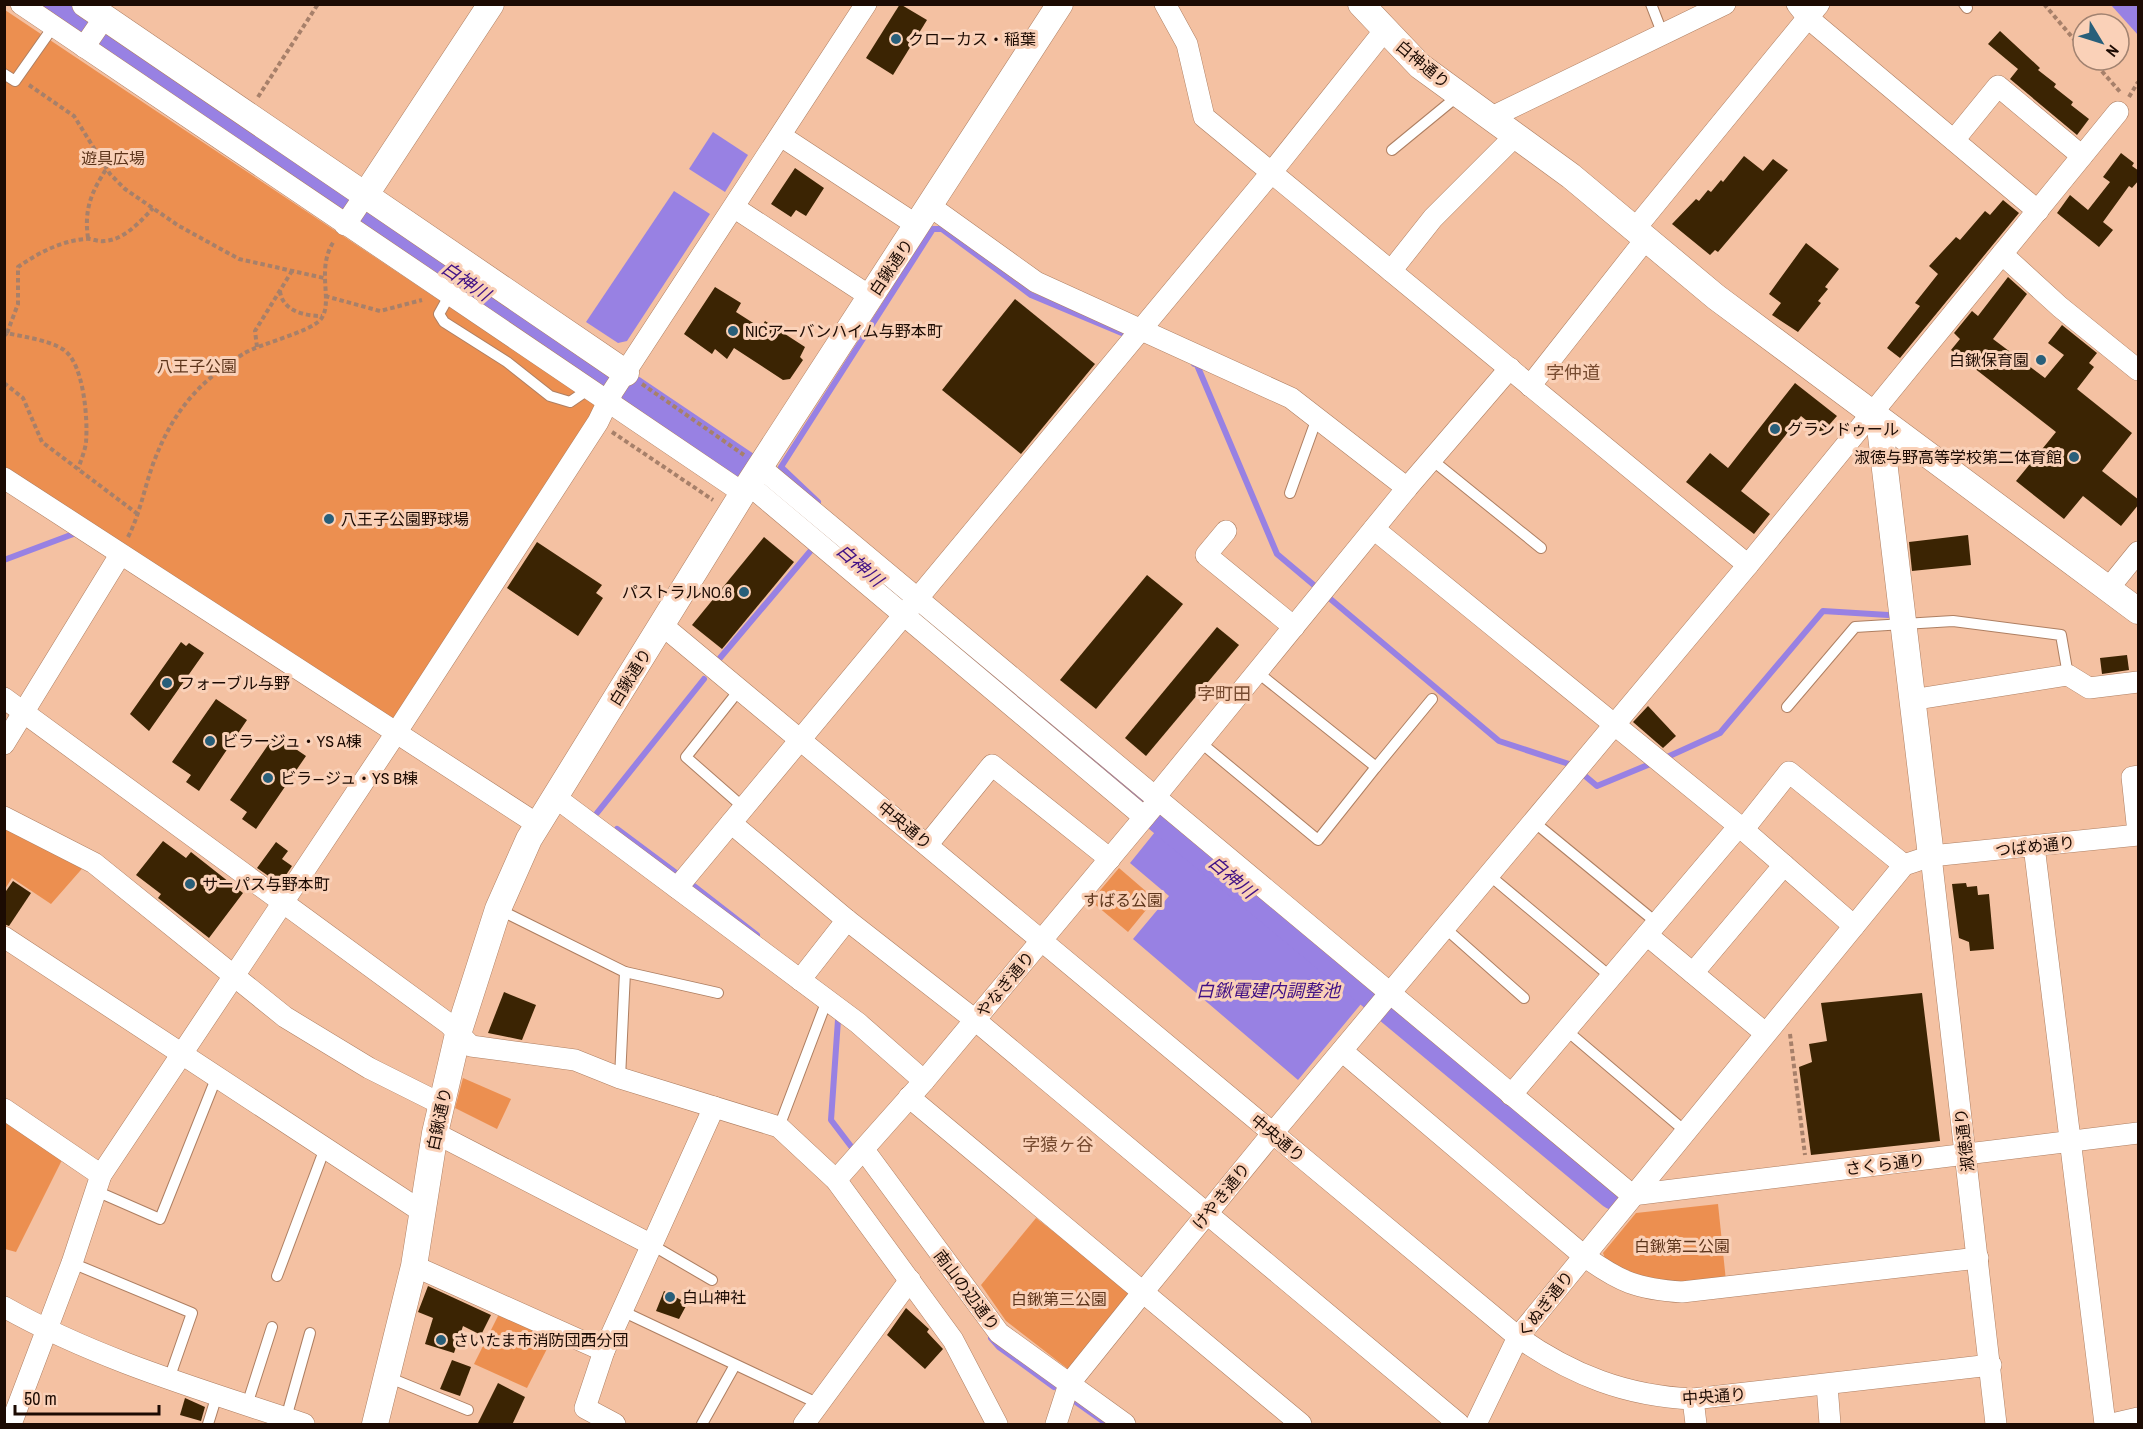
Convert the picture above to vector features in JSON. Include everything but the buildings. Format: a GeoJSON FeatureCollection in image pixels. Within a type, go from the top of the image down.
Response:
{"type":"FeatureCollection","features":[{"type":"Feature","properties":{"kind":"street"},"geometry":{"type":"LineString","coordinates":[[21,4],[53,27],[92,27],[247,113],[356,209],[445,293],[589,389],[618,386]]}},
{"type":"Feature","properties":{"kind":"street"},"geometry":{"type":"LineString","coordinates":[[356,209],[491,4]]}},
{"type":"Feature","properties":{"kind":"street"},"geometry":{"type":"LineString","coordinates":[[11,1425],[72,1263],[99,1183],[181,1052],[396,733],[866,4]]}},
{"type":"Feature","properties":{"kind":"street","name":"白鍬通り"},"geometry":{"type":"LineString","coordinates":[[375,1425],[385,1376],[414,1266],[435,1134],[459,1034],[498,909],[537,824],[662,625],[748,480],[871,297],[1060,4]]}},
{"type":"Feature","properties":{"kind":"street"},"geometry":{"type":"LineString","coordinates":[[1165,4],[1187,44],[1204,117],[1748,565]]}},
{"type":"Feature","properties":{"kind":"street","name":"白神通り"},"geometry":{"type":"LineString","coordinates":[[1361,4],[1384,31],[1420,66],[1571,176],[1716,297],[2139,610]]}},
{"type":"Feature","properties":{"kind":"street"},"geometry":{"type":"LineString","coordinates":[[1492,117],[1725,4]]}},
{"type":"Feature","properties":{"kind":"street"},"geometry":{"type":"LineString","coordinates":[[1530,386],[1808,9],[1954,140],[2038,211]]}},
{"type":"Feature","properties":{"kind":"street"},"geometry":{"type":"LineString","coordinates":[[92,27],[618,386],[748,480],[910,606],[1385,999],[1511,1095],[1632,1195]]}},
{"type":"Feature","properties":{"kind":"street"},"geometry":{"type":"LineString","coordinates":[[677,888],[1271,173],[1384,31]]}},
{"type":"Feature","properties":{"kind":"street"},"geometry":{"type":"LineString","coordinates":[[1954,140],[1998,86],[2082,156]]}},
{"type":"Feature","properties":{"kind":"street","name":"けやき通り"},"geometry":{"type":"LineString","coordinates":[[1069,1384],[1272,1134],[1748,565],[1876,416],[2002,254],[2122,106]]}},
{"type":"Feature","properties":{"kind":"street"},"geometry":{"type":"LineString","coordinates":[[1390,271],[1433,218],[1516,135]]}},
{"type":"Feature","properties":{"kind":"street"},"geometry":{"type":"LineString","coordinates":[[781,136],[1036,282],[1291,398],[1407,489]]}},
{"type":"Feature","properties":{"kind":"street"},"geometry":{"type":"LineString","coordinates":[[735,208],[871,297]]}},
{"type":"Feature","properties":{"kind":"street"},"geometry":{"type":"LineString","coordinates":[[2002,254],[2060,306],[2139,370]]}},
{"type":"Feature","properties":{"kind":"street","name":"やなぎ通り"},"geometry":{"type":"LineString","coordinates":[[836,1180],[924,1080],[1110,859],[1257,672],[1510,368]]}},
{"type":"Feature","properties":{"kind":"street"},"geometry":{"type":"LineString","coordinates":[[1876,416],[1932,856]]}},
{"type":"Feature","properties":{"kind":"street"},"geometry":{"type":"LineString","coordinates":[[4,478],[537,824]]}},
{"type":"Feature","properties":{"kind":"street"},"geometry":{"type":"LineString","coordinates":[[1374,529],[1741,828],[1854,926]]}},
{"type":"Feature","properties":{"kind":"street"},"geometry":{"type":"LineString","coordinates":[[1226,531],[1206,555],[1294,627]]}},
{"type":"Feature","properties":{"kind":"street"},"geometry":{"type":"LineString","coordinates":[[2108,589],[2139,552]]}},
{"type":"Feature","properties":{"kind":"street"},"geometry":{"type":"LineString","coordinates":[[4,744],[26,712],[120,555]]}},
{"type":"Feature","properties":{"kind":"street","name":"中央通り"},"geometry":{"type":"LineString","coordinates":[[662,625],[1518,1337],[1564,1367],[1613,1388],[1665,1398],[1693,1399],[1990,1365]]}},
{"type":"Feature","properties":{"kind":"street"},"geometry":{"type":"LineString","coordinates":[[1911,700],[2068,675],[2089,688],[2139,682]]}},
{"type":"Feature","properties":{"kind":"street"},"geometry":{"type":"LineString","coordinates":[[4,698],[449,1024],[471,1046],[575,1060],[620,1078],[779,1127],[836,1180],[910,1280],[953,1340],[997,1425]]}},
{"type":"Feature","properties":{"kind":"street"},"geometry":{"type":"LineString","coordinates":[[928,844],[992,765],[1110,859]]}},
{"type":"Feature","properties":{"kind":"street"},"geometry":{"type":"LineString","coordinates":[[1511,1095],[1789,772],[1904,865]]}},
{"type":"Feature","properties":{"kind":"street"},"geometry":{"type":"LineString","coordinates":[[2139,776],[2132,777],[2139,834]]}},
{"type":"Feature","properties":{"kind":"street"},"geometry":{"type":"LineString","coordinates":[[555,796],[858,1023],[924,1080]]}},
{"type":"Feature","properties":{"kind":"street"},"geometry":{"type":"LineString","coordinates":[[737,815],[847,920],[975,1020],[1459,1425]]}},
{"type":"Feature","properties":{"kind":"street"},"geometry":{"type":"LineString","coordinates":[[4,817],[94,863],[233,978],[285,1017],[360,1063],[441,1104]]}},
{"type":"Feature","properties":{"kind":"street","name":"つばめ通り"},"geometry":{"type":"LineString","coordinates":[[1904,865],[1932,856],[2139,834]]}},
{"type":"Feature","properties":{"kind":"street"},"geometry":{"type":"LineString","coordinates":[[2034,846],[2072,1141],[2105,1425]]}},
{"type":"Feature","properties":{"kind":"street","name":"淑徳通り"},"geometry":{"type":"LineString","coordinates":[[1932,856],[1996,1425]]}},
{"type":"Feature","properties":{"kind":"street"},"geometry":{"type":"LineString","coordinates":[[1693,974],[1784,865]]}},
{"type":"Feature","properties":{"kind":"street","name":"くぬぎ通り"},"geometry":{"type":"LineString","coordinates":[[1476,1425],[1518,1337],[1904,865]]}},
{"type":"Feature","properties":{"kind":"street"},"geometry":{"type":"LineString","coordinates":[[800,980],[847,920]]}},
{"type":"Feature","properties":{"kind":"street"},"geometry":{"type":"LineString","coordinates":[[1652,929],[1693,974],[1765,1034]]}},
{"type":"Feature","properties":{"kind":"street"},"geometry":{"type":"LineString","coordinates":[[4,937],[421,1211]]}},
{"type":"Feature","properties":{"kind":"street"},"geometry":{"type":"LineString","coordinates":[[1342,1051],[1584,1256],[1612,1275],[1647,1290],[1682,1292],[1978,1258]]}},
{"type":"Feature","properties":{"kind":"street"},"geometry":{"type":"LineString","coordinates":[[909,1097],[1301,1425]]}},
{"type":"Feature","properties":{"kind":"street"},"geometry":{"type":"LineString","coordinates":[[614,1424],[585,1408],[604,1352],[714,1107]]}},
{"type":"Feature","properties":{"kind":"street"},"geometry":{"type":"LineString","coordinates":[[4,1109],[99,1183]]}},
{"type":"Feature","properties":{"kind":"street","name":"さくら通り"},"geometry":{"type":"LineString","coordinates":[[1632,1195],[2139,1133]]}},
{"type":"Feature","properties":{"kind":"street"},"geometry":{"type":"LineString","coordinates":[[435,1134],[652,1245]]}},
{"type":"Feature","properties":{"kind":"street","name":"南山の辺通り"},"geometry":{"type":"LineString","coordinates":[[864,1150],[999,1333],[1125,1425]]}},
{"type":"Feature","properties":{"kind":"street"},"geometry":{"type":"LineString","coordinates":[[414,1266],[604,1352]]}},
{"type":"Feature","properties":{"kind":"street"},"geometry":{"type":"LineString","coordinates":[[804,1425],[817,1403],[910,1280]]}},
{"type":"Feature","properties":{"kind":"street"},"geometry":{"type":"LineString","coordinates":[[4,1307],[47,1331],[169,1379],[295,1421]]}},
{"type":"Feature","properties":{"kind":"street"},"geometry":{"type":"LineString","coordinates":[[1056,1425],[1069,1384]]}},
{"type":"Feature","properties":{"kind":"street"},"geometry":{"type":"LineString","coordinates":[[1827,1385],[1830,1425]]}},
{"type":"Feature","properties":{"kind":"street"},"geometry":{"type":"LineString","coordinates":[[1693,1399],[1696,1425]]}},
{"type":"Feature","properties":{"kind":"street"},"geometry":{"type":"LineString","coordinates":[[2112,1425],[2139,1418]]}},
{"type":"Feature","properties":{"kind":"lane"},"geometry":{"type":"LineString","coordinates":[[1651,4],[1663,35]]}},
{"type":"Feature","properties":{"kind":"lane"},"geometry":{"type":"LineString","coordinates":[[4,74],[15,81],[53,27]]}},
{"type":"Feature","properties":{"kind":"lane"},"geometry":{"type":"LineString","coordinates":[[1392,150],[1460,94]]}},
{"type":"Feature","properties":{"kind":"lane"},"geometry":{"type":"LineString","coordinates":[[1290,493],[1317,418]]}},
{"type":"Feature","properties":{"kind":"lane"},"geometry":{"type":"LineString","coordinates":[[1432,460],[1540,548]]}},
{"type":"Feature","properties":{"kind":"lane"},"geometry":{"type":"LineString","coordinates":[[1787,707],[1855,627],[1902,626],[1953,621],[2061,635],[2068,675]]}},
{"type":"Feature","properties":{"kind":"lane"},"geometry":{"type":"LineString","coordinates":[[1257,672],[1376,767]]}},
{"type":"Feature","properties":{"kind":"lane"},"geometry":{"type":"LineString","coordinates":[[737,815],[686,757],[740,689]]}},
{"type":"Feature","properties":{"kind":"lane"},"geometry":{"type":"LineString","coordinates":[[1200,742],[1318,840],[1432,699]]}},
{"type":"Feature","properties":{"kind":"lane"},"geometry":{"type":"LineString","coordinates":[[1534,822],[1652,929]]}},
{"type":"Feature","properties":{"kind":"lane"},"geometry":{"type":"LineString","coordinates":[[1489,875],[1611,977]]}},
{"type":"Feature","properties":{"kind":"lane"},"geometry":{"type":"LineString","coordinates":[[498,909],[625,972],[718,993]]}},
{"type":"Feature","properties":{"kind":"lane"},"geometry":{"type":"LineString","coordinates":[[1445,928],[1524,998]]}},
{"type":"Feature","properties":{"kind":"lane"},"geometry":{"type":"LineString","coordinates":[[620,1078],[625,972]]}},
{"type":"Feature","properties":{"kind":"lane"},"geometry":{"type":"LineString","coordinates":[[779,1127],[827,1000]]}},
{"type":"Feature","properties":{"kind":"lane"},"geometry":{"type":"LineString","coordinates":[[1566,1030],[1685,1131]]}},
{"type":"Feature","properties":{"kind":"lane"},"geometry":{"type":"LineString","coordinates":[[99,1183],[160,1219],[217,1076]]}},
{"type":"Feature","properties":{"kind":"lane"},"geometry":{"type":"LineString","coordinates":[[277,1276],[325,1148]]}},
{"type":"Feature","properties":{"kind":"lane"},"geometry":{"type":"LineString","coordinates":[[652,1245],[712,1280]]}},
{"type":"Feature","properties":{"kind":"lane"},"geometry":{"type":"LineString","coordinates":[[72,1263],[192,1313],[169,1379]]}},
{"type":"Feature","properties":{"kind":"lane"},"geometry":{"type":"LineString","coordinates":[[622,1311],[817,1403]]}},
{"type":"Feature","properties":{"kind":"lane"},"geometry":{"type":"LineString","coordinates":[[247,1405],[272,1327]]}},
{"type":"Feature","properties":{"kind":"lane"},"geometry":{"type":"LineString","coordinates":[[295,1421],[310,1333]]}},
{"type":"Feature","properties":{"kind":"lane"},"geometry":{"type":"LineString","coordinates":[[702,1425],[735,1365]]}},
{"type":"Feature","properties":{"kind":"lane"},"geometry":{"type":"LineString","coordinates":[[385,1376],[468,1410]]}},
{"type":"Feature","properties":{"kind":"lane"},"geometry":{"type":"LineString","coordinates":[[208,1425],[217,1395]]}},
{"type":"Feature","properties":{"kind":"path"},"geometry":{"type":"LineString","coordinates":[[247,113],[318,4]]}},
{"type":"Feature","properties":{"kind":"path"},"geometry":{"type":"LineString","coordinates":[[2044,4],[2071,36]]}},
{"type":"Feature","properties":{"kind":"path"},"geometry":{"type":"LineString","coordinates":[[2100,72],[2122,106]]}},
{"type":"Feature","properties":{"kind":"path"},"geometry":{"type":"LineString","coordinates":[[18,77],[74,116],[107,168],[125,189],[179,226],[238,259],[324,278]]}},
{"type":"Feature","properties":{"kind":"path"},"geometry":{"type":"LineString","coordinates":[[88,238],[85,220],[91,192],[107,168]]}},
{"type":"Feature","properties":{"kind":"path"},"geometry":{"type":"LineString","coordinates":[[78,469],[86,444],[85,407],[82,384],[74,364],[65,350],[6,335],[18,304],[18,267],[33,256],[66,243],[88,238],[103,241],[124,234],[139,223],[153,208]]}},
{"type":"Feature","properties":{"kind":"path"},"geometry":{"type":"LineString","coordinates":[[120,555],[139,514],[153,466],[167,430],[188,398],[219,370],[257,347],[312,327],[323,316],[324,278],[328,251],[356,209]]}},
{"type":"Feature","properties":{"kind":"path"},"geometry":{"type":"LineString","coordinates":[[257,347],[255,331],[293,271]]}},
{"type":"Feature","properties":{"kind":"path"},"geometry":{"type":"LineString","coordinates":[[279,290],[280,298],[286,305],[305,315],[323,316]]}},
{"type":"Feature","properties":{"kind":"path"},"geometry":{"type":"LineString","coordinates":[[325,296],[380,311],[445,293]]}},
{"type":"Feature","properties":{"kind":"path"},"geometry":{"type":"LineString","coordinates":[[4,383],[23,398],[42,442],[139,514]]}},
{"type":"Feature","properties":{"kind":"path"},"geometry":{"type":"LineString","coordinates":[[618,386],[748,480]]}},
{"type":"Feature","properties":{"kind":"path"},"geometry":{"type":"LineString","coordinates":[[598,422],[748,480]]}},
{"type":"Feature","properties":{"kind":"path"},"geometry":{"type":"LineString","coordinates":[[1785,1010],[1790,1016],[1808,1173]]}},
{"type":"Feature","properties":{"kind":"green space","name":"八王子公園"},"geometry":{"type":"Polygon","coordinates":[[[5,10],[596,405],[596,416],[397,719],[390,720],[5,467],[5,10]]]}},
{"type":"Feature","properties":{"kind":"green space"},"geometry":{"type":"Polygon","coordinates":[[[5,821],[87,863],[51,904],[12,878],[5,889],[5,821]]]}},
{"type":"Feature","properties":{"kind":"green space","name":"すばる公園"},"geometry":{"type":"Polygon","coordinates":[[[1119,868],[1155,899],[1128,932],[1091,901],[1119,868]]]}},
{"type":"Feature","properties":{"kind":"green space"},"geometry":{"type":"Polygon","coordinates":[[[463,1078],[511,1099],[497,1129],[455,1108],[463,1078]]]}},
{"type":"Feature","properties":{"kind":"green space"},"geometry":{"type":"Polygon","coordinates":[[[4,1120],[63,1158],[16,1252],[5,1249],[4,1120]]]}},
{"type":"Feature","properties":{"kind":"green space","name":"白鍬第二公園"},"geometry":{"type":"Polygon","coordinates":[[[1718,1204],[1726,1281],[1686,1284],[1649,1281],[1606,1261],[1603,1253],[1636,1213],[1718,1204]]]}},
{"type":"Feature","properties":{"kind":"green space","name":"白鍬第三公園"},"geometry":{"type":"Polygon","coordinates":[[[1036,1218],[1131,1292],[1068,1369],[1006,1321],[981,1285],[1036,1218]]]}},
{"type":"Feature","properties":{"kind":"green space"},"geometry":{"type":"Polygon","coordinates":[[[499,1314],[552,1339],[527,1388],[474,1364],[499,1314]]]}},
{"type":"Feature","properties":{"kind":"water"},"geometry":{"type":"Polygon","coordinates":[[[2111,5],[2138,5],[2138,35],[2131,27],[2131,12],[2117,12],[2111,5]]]}},
{"type":"Feature","properties":{"kind":"water"},"geometry":{"type":"Polygon","coordinates":[[[713,132],[748,155],[725,192],[689,169],[713,132]]]}},
{"type":"Feature","properties":{"kind":"water"},"geometry":{"type":"Polygon","coordinates":[[[674,191],[710,214],[627,341],[618,343],[586,322],[674,191]]]}},
{"type":"Feature","properties":{"kind":"water","name":"白鍬電建内調整池"},"geometry":{"type":"Polygon","coordinates":[[[1155,832],[1361,1004],[1298,1080],[1133,939],[1169,896],[1130,863],[1155,832]]]}},
{"type":"Feature","properties":{"kind":"waterway","name":"白神川"},"geometry":{"type":"LineString","coordinates":[[55,4],[765,482],[881,583]]}},
{"type":"Feature","properties":{"kind":"waterway"},"geometry":{"type":"LineString","coordinates":[[818,502],[781,467],[933,229],[942,229],[1031,295],[1129,336]]}},
{"type":"Feature","properties":{"kind":"waterway"},"geometry":{"type":"LineString","coordinates":[[1194,364],[1197,365],[1277,554],[1499,741],[1572,765],[1597,786],[1655,762]]}},
{"type":"Feature","properties":{"kind":"waterway"},"geometry":{"type":"LineString","coordinates":[[4,560],[76,533]]}},
{"type":"Feature","properties":{"kind":"waterway"},"geometry":{"type":"LineString","coordinates":[[720,658],[813,548]]}},
{"type":"Feature","properties":{"kind":"waterway"},"geometry":{"type":"LineString","coordinates":[[1665,758],[1720,733],[1823,611],[1888,615]]}},
{"type":"Feature","properties":{"kind":"waterway","name":"白神川"},"geometry":{"type":"LineString","coordinates":[[977,664],[1614,1193]]}},
{"type":"Feature","properties":{"kind":"waterway"},"geometry":{"type":"LineString","coordinates":[[597,813],[704,679]]}},
{"type":"Feature","properties":{"kind":"waterway"},"geometry":{"type":"LineString","coordinates":[[617,829],[676,873]]}},
{"type":"Feature","properties":{"kind":"waterway"},"geometry":{"type":"LineString","coordinates":[[694,886],[757,935]]}},
{"type":"Feature","properties":{"kind":"waterway"},"geometry":{"type":"LineString","coordinates":[[838,1020],[831,1120],[853,1149]]}},
{"type":"Feature","properties":{"kind":"waterway"},"geometry":{"type":"LineString","coordinates":[[991,1338],[999,1347],[1054,1387]]}},
{"type":"Feature","properties":{"kind":"waterway"},"geometry":{"type":"LineString","coordinates":[[1076,1402],[1107,1424]]}},
{"type":"Feature","properties":{"kind":"place","name":"クローカス・稲葉"},"geometry":{"type":"Point","coordinates":[896,39]}},
{"type":"Feature","properties":{"kind":"place","name":"NICアーバンハイム与野本町"},"geometry":{"type":"Point","coordinates":[733,331]}},
{"type":"Feature","properties":{"kind":"place","name":"白鍬保育園"},"geometry":{"type":"Point","coordinates":[2041,360]}},
{"type":"Feature","properties":{"kind":"place","name":"グランドゥール"},"geometry":{"type":"Point","coordinates":[1775,429]}},
{"type":"Feature","properties":{"kind":"place","name":"淑徳与野高等学校第二体育館"},"geometry":{"type":"Point","coordinates":[2074,457]}},
{"type":"Feature","properties":{"kind":"place","name":"八王子公園野球場"},"geometry":{"type":"Point","coordinates":[329,519]}},
{"type":"Feature","properties":{"kind":"place","name":"パストラルNO.6"},"geometry":{"type":"Point","coordinates":[744,592]}},
{"type":"Feature","properties":{"kind":"place","name":"フォーブル与野"},"geometry":{"type":"Point","coordinates":[167,683]}},
{"type":"Feature","properties":{"kind":"place","name":"ビラージュ・YS A棟"},"geometry":{"type":"Point","coordinates":[210,741]}},
{"type":"Feature","properties":{"kind":"place","name":"ビラ―ジュ・YS B棟"},"geometry":{"type":"Point","coordinates":[268,778]}},
{"type":"Feature","properties":{"kind":"place","name":"サーパス与野本町"},"geometry":{"type":"Point","coordinates":[190,884]}},
{"type":"Feature","properties":{"kind":"place","name":"白山神社"},"geometry":{"type":"Point","coordinates":[670,1297]}},
{"type":"Feature","properties":{"kind":"place","name":"さいたま市消防団西分団"},"geometry":{"type":"Point","coordinates":[441,1340]}},
{"type":"Feature","properties":{"kind":"district","name":"字仲道"},"geometry":{"type":"Point","coordinates":[1573,372]}},
{"type":"Feature","properties":{"kind":"district","name":"字町田"},"geometry":{"type":"Point","coordinates":[1224,693]}},
{"type":"Feature","properties":{"kind":"district","name":"字猿ヶ谷"},"geometry":{"type":"Point","coordinates":[1058,1144]}},
{"type":"Feature","properties":{"kind":"park label","name":"遊具広場"},"geometry":{"type":"Point","coordinates":[113,158]}}]}
